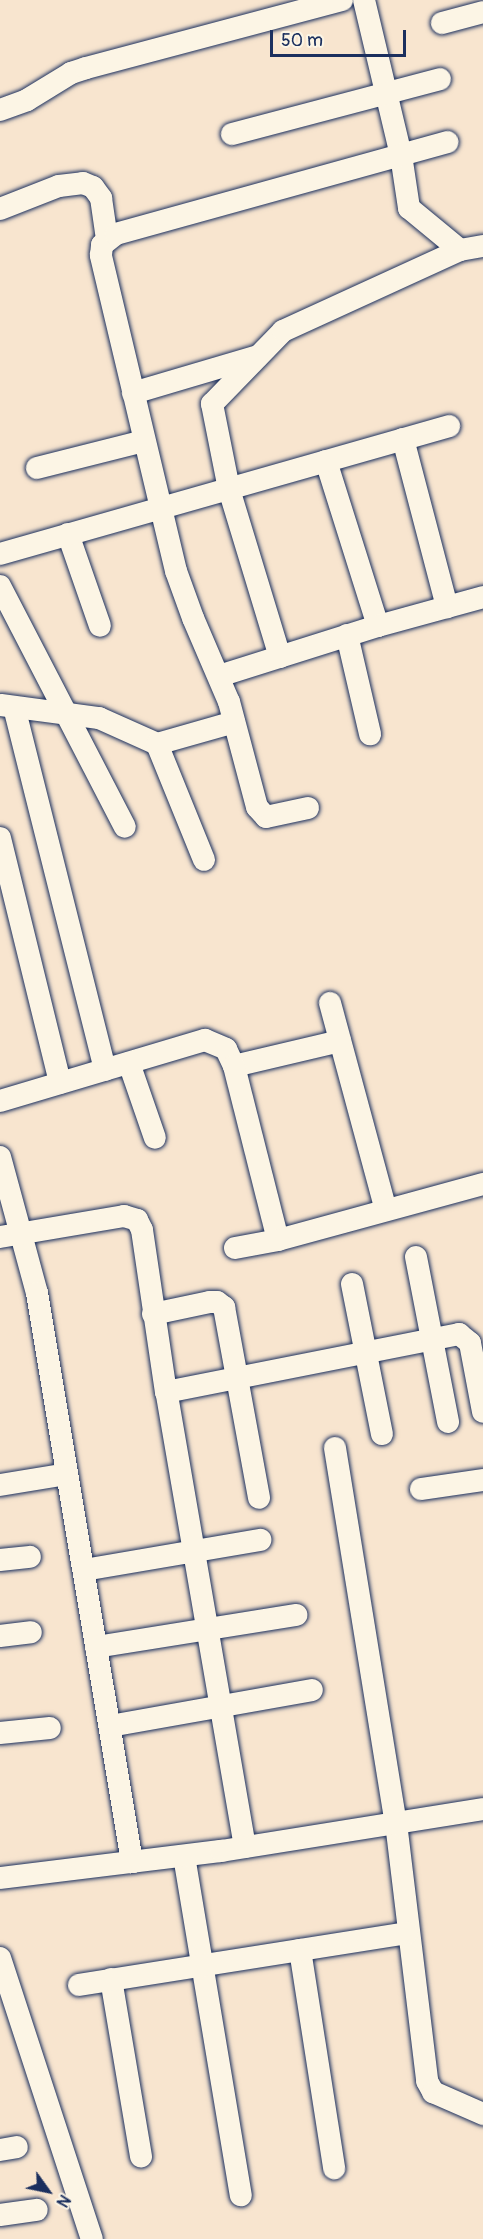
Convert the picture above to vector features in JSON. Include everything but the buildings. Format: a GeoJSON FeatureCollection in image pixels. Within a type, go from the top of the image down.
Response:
{"type":"FeatureCollection","features":[{"type":"Feature","properties":{"kind":"street"},"geometry":{"type":"LineString","coordinates":[[0,110],[27,100],[71,73],[86,68],[342,0]]}},
{"type":"Feature","properties":{"kind":"street"},"geometry":{"type":"LineString","coordinates":[[364,0],[401,155],[410,208],[460,250]]}},
{"type":"Feature","properties":{"kind":"street"},"geometry":{"type":"LineString","coordinates":[[442,22],[483,12]]}},
{"type":"Feature","properties":{"kind":"street"},"geometry":{"type":"LineString","coordinates":[[232,134],[440,79]]}},
{"type":"Feature","properties":{"kind":"street"},"geometry":{"type":"LineString","coordinates":[[308,808],[274,817],[261,813],[257,807],[219,676],[184,595],[159,508],[101,255],[102,245],[116,234],[447,142]]}},
{"type":"Feature","properties":{"kind":"street"},"geometry":{"type":"LineString","coordinates":[[0,209],[59,186],[83,183],[93,187],[101,198],[107,239]]}},
{"type":"Feature","properties":{"kind":"street"},"geometry":{"type":"LineString","coordinates":[[280,657],[229,489],[212,404],[283,331],[460,250],[483,246]]}},
{"type":"Feature","properties":{"kind":"street"},"geometry":{"type":"LineString","coordinates":[[133,393],[259,356]]}},
{"type":"Feature","properties":{"kind":"street"},"geometry":{"type":"LineString","coordinates":[[0,554],[448,426]]}},
{"type":"Feature","properties":{"kind":"street"},"geometry":{"type":"LineString","coordinates":[[403,439],[447,607]]}},
{"type":"Feature","properties":{"kind":"street"},"geometry":{"type":"LineString","coordinates":[[37,468],[144,441]]}},
{"type":"Feature","properties":{"kind":"street"},"geometry":{"type":"LineString","coordinates":[[326,461],[378,626]]}},
{"type":"Feature","properties":{"kind":"street"},"geometry":{"type":"LineString","coordinates":[[68,534],[100,626]]}},
{"type":"Feature","properties":{"kind":"street"},"geometry":{"type":"LineString","coordinates":[[0,586],[64,714],[125,827]]}},
{"type":"Feature","properties":{"kind":"street"},"geometry":{"type":"LineString","coordinates":[[219,676],[347,635],[483,597]]}},
{"type":"Feature","properties":{"kind":"street"},"geometry":{"type":"LineString","coordinates":[[347,635],[370,734]]}},
{"type":"Feature","properties":{"kind":"street"},"geometry":{"type":"LineString","coordinates":[[105,1070],[7,706],[99,718],[157,744],[234,722]]}},
{"type":"Feature","properties":{"kind":"street"},"geometry":{"type":"LineString","coordinates":[[157,744],[204,860]]}},
{"type":"Feature","properties":{"kind":"street"},"geometry":{"type":"LineString","coordinates":[[0,838],[60,1083]]}},
{"type":"Feature","properties":{"kind":"street"},"geometry":{"type":"LineString","coordinates":[[330,1003],[386,1210]]}},
{"type":"Feature","properties":{"kind":"street"},"geometry":{"type":"LineString","coordinates":[[0,1101],[206,1040],[225,1049],[234,1066],[278,1240]]}},
{"type":"Feature","properties":{"kind":"street"},"geometry":{"type":"LineString","coordinates":[[234,1066],[340,1041]]}},
{"type":"Feature","properties":{"kind":"street"},"geometry":{"type":"LineString","coordinates":[[129,1063],[155,1138]]}},
{"type":"Feature","properties":{"kind":"street"},"geometry":{"type":"LineString","coordinates":[[0,1157],[10,1236],[37,1293],[132,1862]]}},
{"type":"Feature","properties":{"kind":"street"},"geometry":{"type":"LineString","coordinates":[[235,1248],[278,1240],[483,1184]]}},
{"type":"Feature","properties":{"kind":"street"},"geometry":{"type":"LineString","coordinates":[[10,1236],[124,1216],[137,1220],[142,1230],[153,1314],[192,1551],[245,1847]]}},
{"type":"Feature","properties":{"kind":"street"},"geometry":{"type":"LineString","coordinates":[[416,1257],[448,1422]]}},
{"type":"Feature","properties":{"kind":"street"},"geometry":{"type":"LineString","coordinates":[[352,1284],[382,1434]]}},
{"type":"Feature","properties":{"kind":"street"},"geometry":{"type":"LineString","coordinates":[[153,1314],[217,1302],[224,1308],[259,1498]]}},
{"type":"Feature","properties":{"kind":"street"},"geometry":{"type":"LineString","coordinates":[[166,1392],[459,1334],[470,1343],[483,1412]]}},
{"type":"Feature","properties":{"kind":"street"},"geometry":{"type":"LineString","coordinates":[[335,1448],[396,1823],[407,1933],[427,2081],[433,2092],[483,2114]]}},
{"type":"Feature","properties":{"kind":"street"},"geometry":{"type":"LineString","coordinates":[[0,1485],[67,1474]]}},
{"type":"Feature","properties":{"kind":"street"},"geometry":{"type":"LineString","coordinates":[[421,1489],[483,1480]]}},
{"type":"Feature","properties":{"kind":"street"},"geometry":{"type":"LineString","coordinates":[[84,1570],[260,1540]]}},
{"type":"Feature","properties":{"kind":"street"},"geometry":{"type":"LineString","coordinates":[[0,1560],[30,1557]]}},
{"type":"Feature","properties":{"kind":"street"},"geometry":{"type":"LineString","coordinates":[[96,1647],[297,1615]]}},
{"type":"Feature","properties":{"kind":"street"},"geometry":{"type":"LineString","coordinates":[[0,1636],[31,1632]]}},
{"type":"Feature","properties":{"kind":"street"},"geometry":{"type":"LineString","coordinates":[[110,1726],[312,1690]]}},
{"type":"Feature","properties":{"kind":"street"},"geometry":{"type":"LineString","coordinates":[[0,1733],[50,1728]]}},
{"type":"Feature","properties":{"kind":"street"},"geometry":{"type":"LineString","coordinates":[[0,1878],[183,1856],[483,1809]]}},
{"type":"Feature","properties":{"kind":"street"},"geometry":{"type":"LineString","coordinates":[[183,1856],[241,2195]]}},
{"type":"Feature","properties":{"kind":"street"},"geometry":{"type":"LineString","coordinates":[[79,1984],[407,1933]]}},
{"type":"Feature","properties":{"kind":"street"},"geometry":{"type":"LineString","coordinates":[[300,1950],[334,2168]]}},
{"type":"Feature","properties":{"kind":"street"},"geometry":{"type":"LineString","coordinates":[[0,1958],[92,2239]]}},
{"type":"Feature","properties":{"kind":"street"},"geometry":{"type":"LineString","coordinates":[[111,1979],[141,2156]]}},
{"type":"Feature","properties":{"kind":"street"},"geometry":{"type":"LineString","coordinates":[[0,2215],[37,2210]]}}]}
